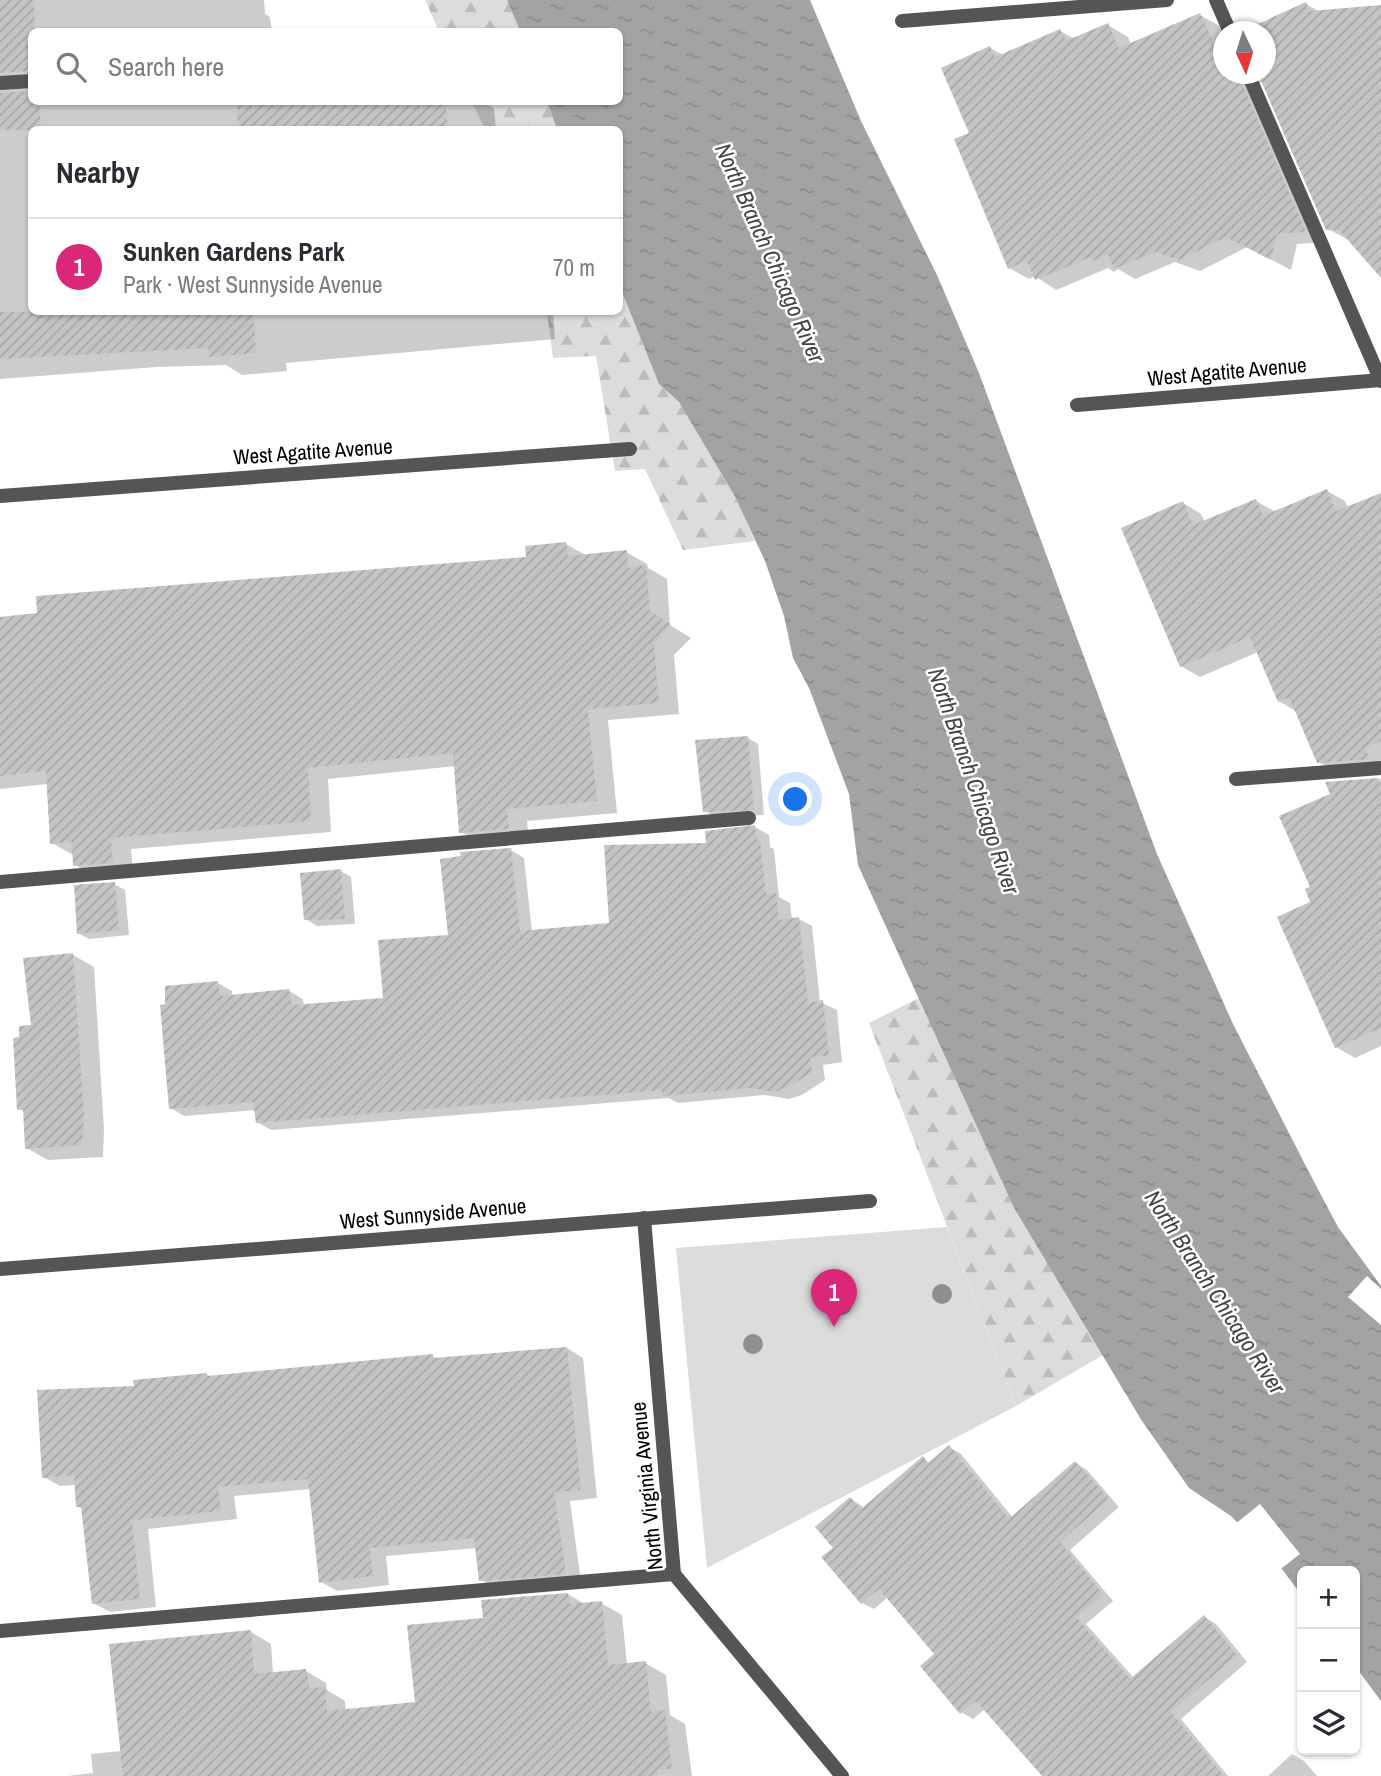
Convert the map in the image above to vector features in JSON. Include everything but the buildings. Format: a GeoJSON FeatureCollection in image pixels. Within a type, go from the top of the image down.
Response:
{"type":"FeatureCollection","features":[{"type":"Feature","properties":{"kind":"street"},"geometry":{"type":"LineString","coordinates":[[902,21],[1167,0]]}},
{"type":"Feature","properties":{"kind":"street"},"geometry":{"type":"LineString","coordinates":[[1216,0],[1225,21]]}},
{"type":"Feature","properties":{"kind":"street"},"geometry":{"type":"LineString","coordinates":[[0,83],[28,81]]}},
{"type":"Feature","properties":{"kind":"street"},"geometry":{"type":"LineString","coordinates":[[1252,84],[1381,380]]}},
{"type":"Feature","properties":{"kind":"street","name":"West Agatite Avenue"},"geometry":{"type":"LineString","coordinates":[[1077,405],[1381,380]]}},
{"type":"Feature","properties":{"kind":"street","name":"West Agatite Avenue"},"geometry":{"type":"LineString","coordinates":[[0,496],[630,449]]}},
{"type":"Feature","properties":{"kind":"street"},"geometry":{"type":"LineString","coordinates":[[1236,779],[1381,768]]}},
{"type":"Feature","properties":{"kind":"street"},"geometry":{"type":"LineString","coordinates":[[0,882],[749,818]]}},
{"type":"Feature","properties":{"kind":"street","name":"West Sunnyside Avenue"},"geometry":{"type":"LineString","coordinates":[[0,1269],[870,1201]]}},
{"type":"Feature","properties":{"kind":"street","name":"North Virginia Avenue"},"geometry":{"type":"LineString","coordinates":[[644,1218],[674,1574],[842,1776]]}},
{"type":"Feature","properties":{"kind":"street"},"geometry":{"type":"LineString","coordinates":[[0,1631],[674,1574]]}},
{"type":"Feature","properties":{"kind":"green space"},"geometry":{"type":"Polygon","coordinates":[[[425,0],[507,0],[519,28],[438,28],[425,0]]]}},
{"type":"Feature","properties":{"kind":"green space"},"geometry":{"type":"Polygon","coordinates":[[[473,105],[548,105],[556,126],[484,126],[473,105]]]}},
{"type":"Feature","properties":{"kind":"green space"},"geometry":{"type":"Polygon","coordinates":[[[623,294],[659,384],[679,402],[734,495],[755,541],[683,550],[645,469],[615,471],[596,356],[553,358],[547,315],[623,315],[623,294]]]}},
{"type":"Feature","properties":{"kind":"green space"},"geometry":{"type":"Polygon","coordinates":[[[919,998],[1014,1208],[1103,1355],[1016,1406],[869,1023],[919,998]]]}},
{"type":"Feature","properties":{"kind":"green space"},"geometry":{"type":"Polygon","coordinates":[[[947,1227],[1016,1406],[707,1568],[676,1248],[947,1227]]]}},
{"type":"Feature","properties":{"kind":"water","name":"North Branch Chicago River"},"geometry":{"type":"Polygon","coordinates":[[[507,0],[810,0],[861,121],[937,275],[979,373],[1157,854],[1233,1024],[1311,1176],[1338,1227],[1381,1286],[1381,1701],[1360,1673],[1360,1566],[1297,1566],[1297,1589],[1282,1569],[1231,1516],[1189,1488],[1142,1421],[1014,1208],[858,865],[849,794],[809,688],[793,658],[784,616],[765,561],[734,495],[679,402],[659,384],[623,294],[623,126],[556,126],[548,105],[623,105],[623,28],[519,28],[507,0]]]}},
{"type":"Feature","properties":{"kind":"pier"},"geometry":{"type":"Polygon","coordinates":[[[1367,1276],[1381,1289],[1381,1325],[1348,1297],[1367,1276]]]}},
{"type":"Feature","properties":{"kind":"pier"},"geometry":{"type":"Polygon","coordinates":[[[1260,1504],[1300,1554],[1278,1571],[1234,1525],[1260,1504]]]}},
{"type":"Feature","properties":{"kind":"place","name":"Sunken Gardens Park"},"geometry":{"type":"Point","coordinates":[834,1327]}}]}
